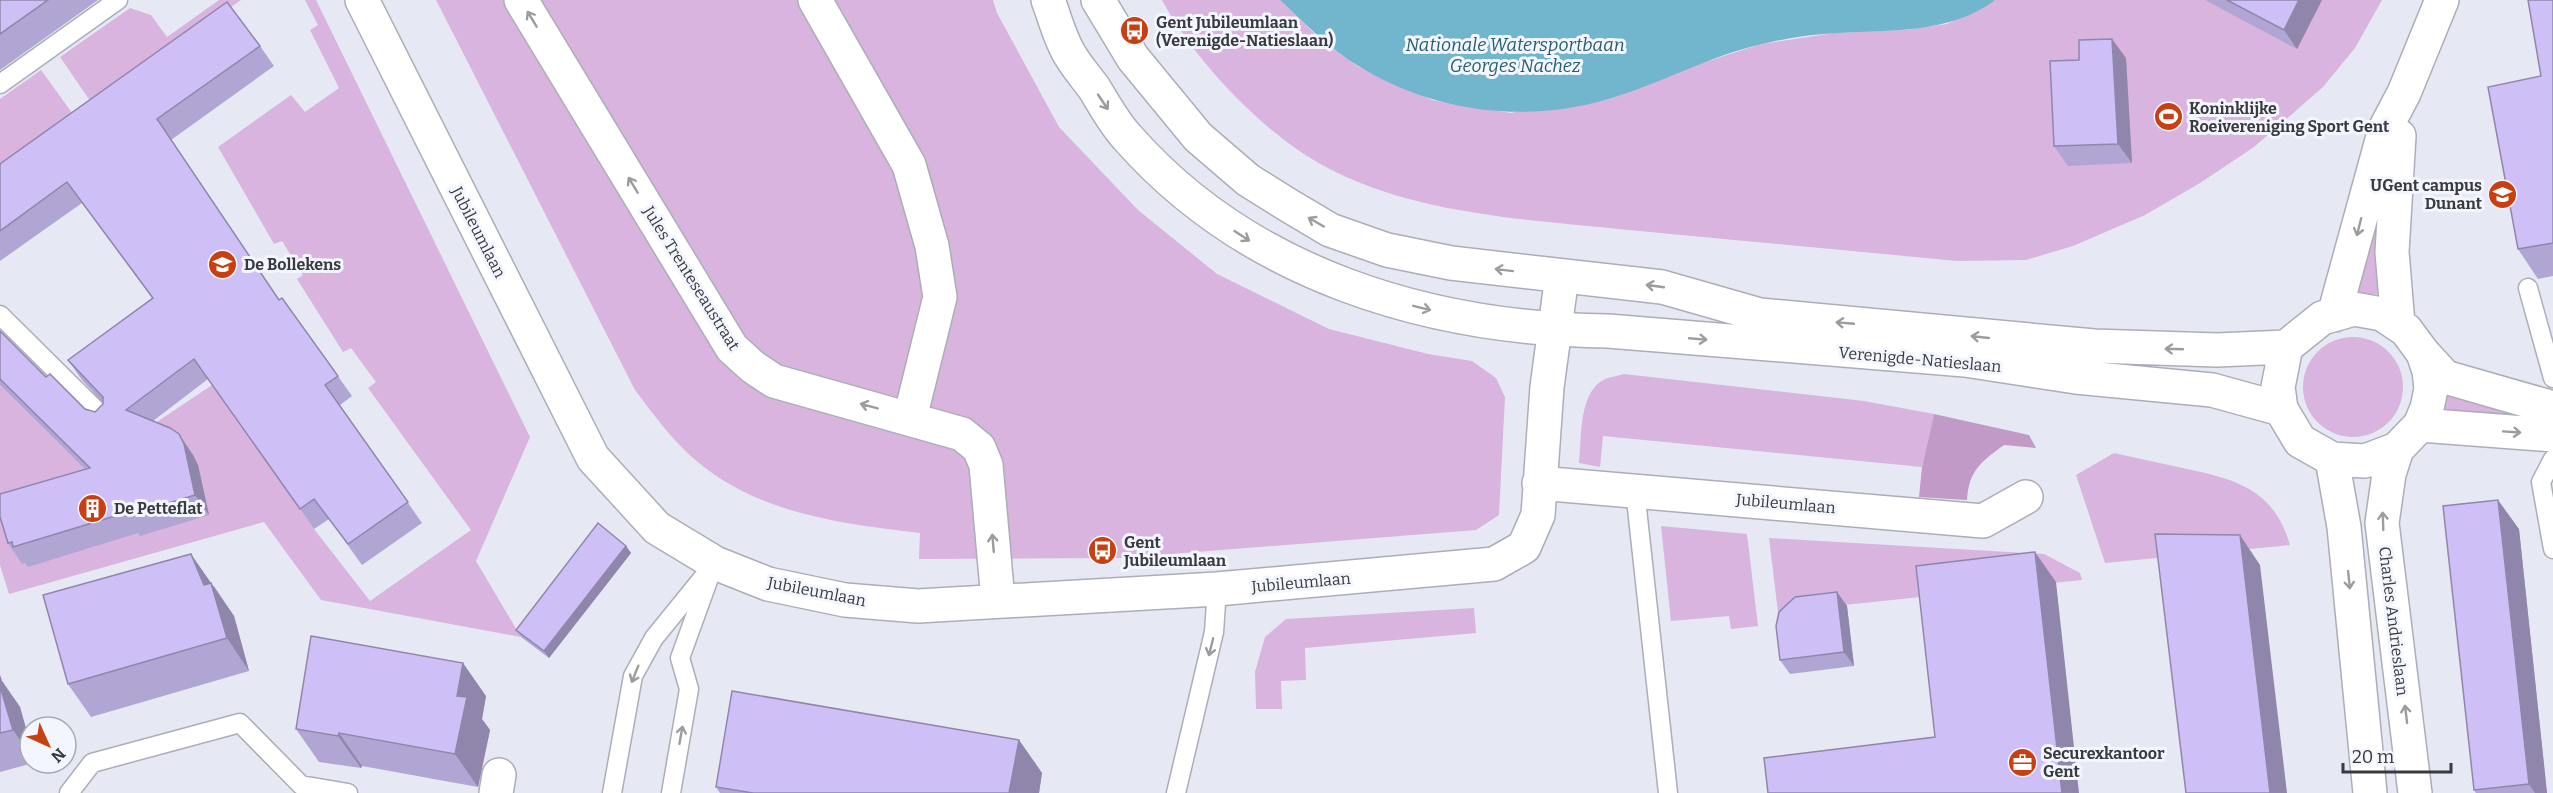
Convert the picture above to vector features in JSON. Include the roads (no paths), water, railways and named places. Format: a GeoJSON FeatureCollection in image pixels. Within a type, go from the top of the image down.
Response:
{"type":"FeatureCollection","features":[{"type":"Feature","properties":{"kind":"street","name":"Jubileumlaan"},"geometry":{"type":"LineString","coordinates":[[362,0],[593,458],[657,528],[715,562],[768,584],[845,600],[918,606],[1217,589],[1494,564],[1524,547],[1539,515],[1539,483],[1547,387],[1556,330]]}},
{"type":"Feature","properties":{"kind":"street","name":"Jules Trenteseaustraat"},"geometry":{"type":"LineString","coordinates":[[520,0],[732,348],[753,367],[774,381],[962,434],[979,448],[986,465],[998,602]]}},
{"type":"Feature","properties":{"kind":"street"},"geometry":{"type":"LineString","coordinates":[[815,0],[909,165],[932,246],[940,297],[910,418]]}},
{"type":"Feature","properties":{"kind":"street","name":"Verenigde-Natieslaan"},"geometry":{"type":"LineString","coordinates":[[1048,0],[1069,54],[1126,136],[1217,219],[1263,249],[1311,273],[1372,296],[1463,318],[1556,330],[1608,331],[1965,360],[2076,377],[2212,390],[2281,410]]}},
{"type":"Feature","properties":{"kind":"street","name":"Verenigde-Natieslaan"},"geometry":{"type":"LineString","coordinates":[[1098,0],[1133,58],[1198,137],[1248,180],[1288,206],[1330,230],[1387,250],[1451,263],[1662,287],[1760,315],[2094,346],[2217,351],[2286,348]]}},
{"type":"Feature","properties":{"kind":"street"},"geometry":{"type":"LineString","coordinates":[[2334,315],[2385,129],[2404,93],[2442,0]]}},
{"type":"Feature","properties":{"kind":"street"},"geometry":{"type":"LineString","coordinates":[[2398,324],[2392,252],[2396,166],[2404,93]]}},
{"type":"Feature","properties":{"kind":"street"},"geometry":{"type":"LineString","coordinates":[[1556,330],[1562,276]]}},
{"type":"Feature","properties":{"kind":"street","name":"Charles Andrieslaan"},"geometry":{"type":"LineString","coordinates":[[2354,309],[2382,315],[2398,324],[2406,330],[2423,353],[2429,371],[2431,389],[2420,425],[2397,449],[2365,462],[2332,459],[2300,441],[2281,410],[2278,387],[2286,348],[2322,318],[2354,309]]}},
{"type":"Feature","properties":{"kind":"street"},"geometry":{"type":"LineString","coordinates":[[2423,353],[2445,377],[2553,438]]}},
{"type":"Feature","properties":{"kind":"street"},"geometry":{"type":"LineString","coordinates":[[2420,425],[2553,438]]}},
{"type":"Feature","properties":{"kind":"street","name":"Charles Andrieslaan"},"geometry":{"type":"LineString","coordinates":[[2397,449],[2389,474],[2382,523],[2415,793]]}},
{"type":"Feature","properties":{"kind":"street"},"geometry":{"type":"LineString","coordinates":[[2332,459],[2344,527],[2370,793]]}},
{"type":"Feature","properties":{"kind":"street","name":"Jubileumlaan"},"geometry":{"type":"LineString","coordinates":[[1539,483],[1983,520],[2026,497]]}},
{"type":"Feature","properties":{"kind":"lane"},"geometry":{"type":"LineString","coordinates":[[0,84],[118,0]]}},
{"type":"Feature","properties":{"kind":"lane"},"geometry":{"type":"LineString","coordinates":[[2528,288],[2553,378]]}},
{"type":"Feature","properties":{"kind":"lane"},"geometry":{"type":"LineString","coordinates":[[0,315],[107,421]]}},
{"type":"Feature","properties":{"kind":"lane"},"geometry":{"type":"LineString","coordinates":[[2553,438],[2541,482],[2553,549]]}},
{"type":"Feature","properties":{"kind":"lane"},"geometry":{"type":"LineString","coordinates":[[1635,490],[1668,793]]}},
{"type":"Feature","properties":{"kind":"lane"},"geometry":{"type":"LineString","coordinates":[[612,793],[633,676],[654,638],[715,562]]}},
{"type":"Feature","properties":{"kind":"lane"},"geometry":{"type":"LineString","coordinates":[[670,793],[689,689],[680,658],[715,562]]}},
{"type":"Feature","properties":{"kind":"lane"},"geometry":{"type":"LineString","coordinates":[[1176,793],[1215,632],[1217,589]]}},
{"type":"Feature","properties":{"kind":"lane"},"geometry":{"type":"LineString","coordinates":[[69,793],[92,763],[240,723],[301,785],[348,793]]}},
{"type":"Feature","properties":{"kind":"water","name":"Nationale Watersportbaan Georges Nachez"},"geometry":{"type":"Polygon","coordinates":[[[1280,0],[1995,0],[1978,11],[1940,25],[1899,30],[1819,34],[1780,40],[1742,49],[1608,99],[1577,107],[1513,112],[1449,103],[1388,82],[1338,52],[1280,0]]]}},
{"type":"Feature","properties":{"kind":"place","name":"Gent Jubileumlaan (Verenigde-Natieslaan)"},"geometry":{"type":"Point","coordinates":[1135,31]}},
{"type":"Feature","properties":{"kind":"place","name":"Koninklijke Roeivereniging Sport Gent"},"geometry":{"type":"Point","coordinates":[2168,117]}},
{"type":"Feature","properties":{"kind":"place","name":"UGent campus Dunant"},"geometry":{"type":"Point","coordinates":[2503,194]}},
{"type":"Feature","properties":{"kind":"place","name":"De Bollekens"},"geometry":{"type":"Point","coordinates":[223,264]}},
{"type":"Feature","properties":{"kind":"place","name":"De Petteflat"},"geometry":{"type":"Point","coordinates":[93,508]}},
{"type":"Feature","properties":{"kind":"place","name":"Gent Jubileumlaan"},"geometry":{"type":"Point","coordinates":[1103,551]}},
{"type":"Feature","properties":{"kind":"place","name":"Securexkantoor Gent"},"geometry":{"type":"Point","coordinates":[2022,762]}}]}
